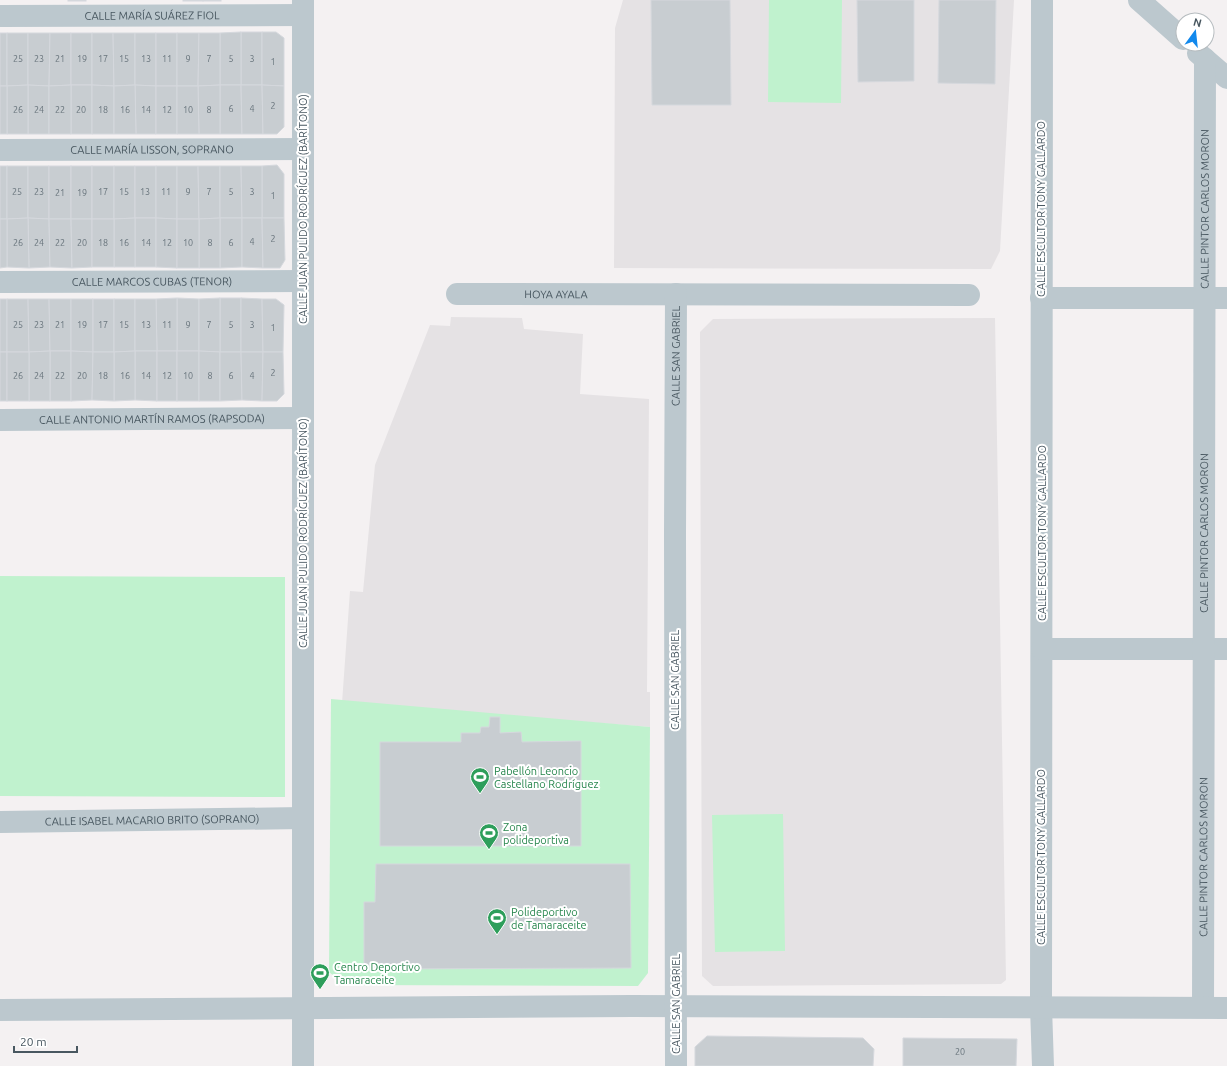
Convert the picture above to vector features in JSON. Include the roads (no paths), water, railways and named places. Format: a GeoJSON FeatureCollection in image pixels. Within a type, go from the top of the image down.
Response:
{"type":"FeatureCollection","features":[{"type":"Feature","properties":{"kind":"street","name":"CALLE ESCULTOR TONY GALLARDO"},"geometry":{"type":"LineString","coordinates":[[1042,0],[1041,1007],[1043,1066]]}},
{"type":"Feature","properties":{"kind":"street"},"geometry":{"type":"LineString","coordinates":[[1139,0],[1175,32]]}},
{"type":"Feature","properties":{"kind":"street","name":"CALLE MARÍA SUÁREZ FIOL"},"geometry":{"type":"LineString","coordinates":[[0,16],[303,7]]}},
{"type":"Feature","properties":{"kind":"street","name":"CALLE JUAN PULIDO RODRÍGUEZ (BARÍTONO)"},"geometry":{"type":"LineString","coordinates":[[303,7],[303,1066]]}},
{"type":"Feature","properties":{"kind":"street"},"geometry":{"type":"LineString","coordinates":[[1197,52],[1227,78]]}},
{"type":"Feature","properties":{"kind":"street","name":"CALLE PINTOR CARLOS MORON"},"geometry":{"type":"LineString","coordinates":[[1203,1008],[1205,59]]}},
{"type":"Feature","properties":{"kind":"street","name":"CALLE MARÍA LISSON, SOPRANO"},"geometry":{"type":"LineString","coordinates":[[0,150],[303,149]]}},
{"type":"Feature","properties":{"kind":"street","name":"CALLE MARCOS CUBAS (TENOR)"},"geometry":{"type":"LineString","coordinates":[[0,282],[303,281]]}},
{"type":"Feature","properties":{"kind":"street","name":"HOYA AYALA"},"geometry":{"type":"LineString","coordinates":[[457,294],[666,294]]}},
{"type":"Feature","properties":{"kind":"street","name":"CALLE SAN GABRIEL"},"geometry":{"type":"LineString","coordinates":[[676,1066],[666,294],[969,295]]}},
{"type":"Feature","properties":{"kind":"street"},"geometry":{"type":"LineString","coordinates":[[1041,298],[1227,298]]}},
{"type":"Feature","properties":{"kind":"street","name":"CALLE ANTONIO MARTÍN RAMOS (RAPSODA)"},"geometry":{"type":"LineString","coordinates":[[0,420],[303,418]]}},
{"type":"Feature","properties":{"kind":"street"},"geometry":{"type":"LineString","coordinates":[[1042,649],[1227,649]]}},
{"type":"Feature","properties":{"kind":"street","name":"CALLE ISABEL MACARIO BRITO (SOPRANO)"},"geometry":{"type":"LineString","coordinates":[[0,822],[303,818]]}},
{"type":"Feature","properties":{"kind":"street"},"geometry":{"type":"LineString","coordinates":[[0,1010],[675,1006],[1227,1008]]}},
{"type":"Feature","properties":{"kind":"place","name":"Pabellón Leoncio Castellano Rodríguez"},"geometry":{"type":"Point","coordinates":[480,794]}},
{"type":"Feature","properties":{"kind":"place","name":"Zona polideportiva"},"geometry":{"type":"Point","coordinates":[489,850]}},
{"type":"Feature","properties":{"kind":"place","name":"Polideportivo de Tamaraceite"},"geometry":{"type":"Point","coordinates":[497,935]}},
{"type":"Feature","properties":{"kind":"place","name":"Centro Deportivo Tamaraceite"},"geometry":{"type":"Point","coordinates":[320,990]}}]}
